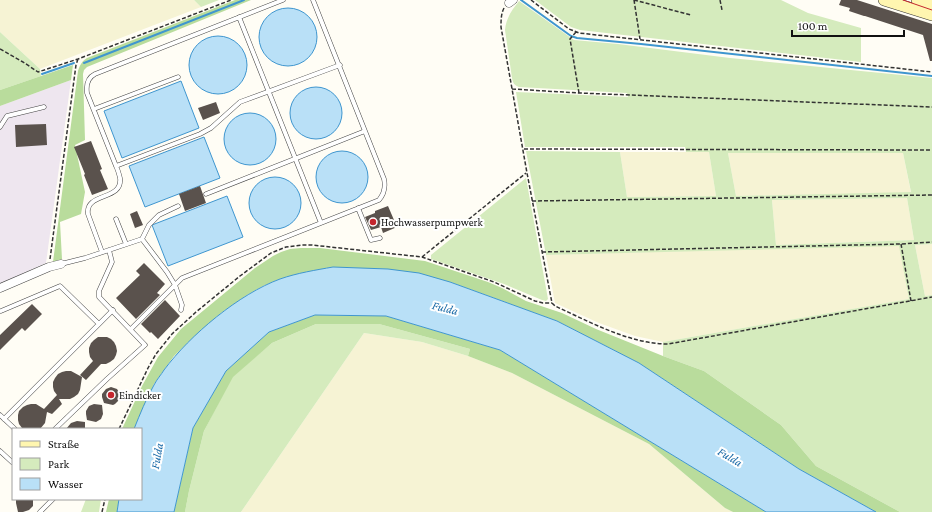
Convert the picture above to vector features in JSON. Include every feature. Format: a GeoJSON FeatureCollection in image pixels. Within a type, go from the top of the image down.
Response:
{"type":"FeatureCollection","features":[{"type":"Feature","properties":{"kind":"main road"},"geometry":{"type":"LineString","coordinates":[[884,0],[932,15]]}},
{"type":"Feature","properties":{"kind":"main road"},"geometry":{"type":"LineString","coordinates":[[917,0],[932,5]]}},
{"type":"Feature","properties":{"kind":"street"},"geometry":{"type":"LineString","coordinates":[[0,288],[49,267],[62,264]]}},
{"type":"Feature","properties":{"kind":"lane"},"geometry":{"type":"LineString","coordinates":[[102,252],[88,214],[88,210],[91,203],[95,200],[113,193],[116,190],[120,182],[120,178],[87,93],[86,88],[88,80],[94,74],[283,0]]}},
{"type":"Feature","properties":{"kind":"lane"},"geometry":{"type":"LineString","coordinates":[[131,329],[182,278],[379,200],[383,196],[385,185],[384,180],[340,65],[313,0]]}},
{"type":"Feature","properties":{"kind":"lane"},"geometry":{"type":"LineString","coordinates":[[239,17],[322,222]]}},
{"type":"Feature","properties":{"kind":"lane"},"geometry":{"type":"LineString","coordinates":[[116,166],[200,134],[211,128],[240,102],[340,65]]}},
{"type":"Feature","properties":{"kind":"lane"},"geometry":{"type":"LineString","coordinates":[[94,109],[178,77]]}},
{"type":"Feature","properties":{"kind":"lane"},"geometry":{"type":"LineString","coordinates":[[0,127],[7,116],[44,107]]}},
{"type":"Feature","properties":{"kind":"lane"},"geometry":{"type":"LineString","coordinates":[[206,194],[366,131]]}},
{"type":"Feature","properties":{"kind":"lane"},"geometry":{"type":"LineString","coordinates":[[62,264],[142,239],[149,225],[159,215],[178,206]]}},
{"type":"Feature","properties":{"kind":"lane"},"geometry":{"type":"LineString","coordinates":[[358,208],[371,240],[380,238]]}},
{"type":"Feature","properties":{"kind":"lane"},"geometry":{"type":"LineString","coordinates":[[116,219],[126,244]]}},
{"type":"Feature","properties":{"kind":"lane"},"geometry":{"type":"LineString","coordinates":[[142,239],[175,285],[182,305],[181,310]]}},
{"type":"Feature","properties":{"kind":"lane"},"geometry":{"type":"LineString","coordinates":[[56,428],[106,379],[145,345],[99,297],[99,291],[112,265],[109,250]]}},
{"type":"Feature","properties":{"kind":"lane"},"geometry":{"type":"LineString","coordinates":[[0,311],[60,286],[99,324]]}},
{"type":"Feature","properties":{"kind":"lane"},"geometry":{"type":"LineString","coordinates":[[4,419],[113,310]]}},
{"type":"Feature","properties":{"kind":"lane"},"geometry":{"type":"LineString","coordinates":[[0,415],[14,428]]}},
{"type":"Feature","properties":{"kind":"lane"},"geometry":{"type":"LineString","coordinates":[[0,451],[12,462]]}},
{"type":"Feature","properties":{"kind":"lane"},"geometry":{"type":"LineString","coordinates":[[40,512],[52,500]]}},
{"type":"Feature","properties":{"kind":"path"},"geometry":{"type":"LineString","coordinates":[[0,49],[38,72],[78,59],[231,0]]}},
{"type":"Feature","properties":{"kind":"path"},"geometry":{"type":"LineString","coordinates":[[531,0],[568,29],[576,32],[932,72]]}},
{"type":"Feature","properties":{"kind":"path"},"geometry":{"type":"LineString","coordinates":[[640,40],[634,0],[691,15]]}},
{"type":"Feature","properties":{"kind":"path"},"geometry":{"type":"LineString","coordinates":[[720,0],[722,10]]}},
{"type":"Feature","properties":{"kind":"path"},"geometry":{"type":"LineString","coordinates":[[511,2],[504,8],[501,27],[552,303]]}},
{"type":"Feature","properties":{"kind":"path"},"geometry":{"type":"LineString","coordinates":[[576,32],[570,39],[579,93]]}},
{"type":"Feature","properties":{"kind":"path"},"geometry":{"type":"LineString","coordinates":[[49,267],[78,59]]}},
{"type":"Feature","properties":{"kind":"path"},"geometry":{"type":"LineString","coordinates":[[512,89],[932,107]]}},
{"type":"Feature","properties":{"kind":"path"},"geometry":{"type":"LineString","coordinates":[[523,149],[932,150]]}},
{"type":"Feature","properties":{"kind":"path"},"geometry":{"type":"LineString","coordinates":[[422,257],[527,173]]}},
{"type":"Feature","properties":{"kind":"path"},"geometry":{"type":"LineString","coordinates":[[532,200],[932,195]]}},
{"type":"Feature","properties":{"kind":"path"},"geometry":{"type":"LineString","coordinates":[[542,252],[901,244],[932,242]]}},
{"type":"Feature","properties":{"kind":"path"},"geometry":{"type":"LineString","coordinates":[[901,244],[911,301]]}},
{"type":"Feature","properties":{"kind":"path"},"geometry":{"type":"LineString","coordinates":[[119,428],[148,368],[156,354],[172,334],[196,312],[271,253],[294,246],[312,245],[422,257],[494,282],[535,301],[552,303],[598,326],[650,343],[668,344],[932,297]]}},
{"type":"Feature","properties":{"kind":"path"},"geometry":{"type":"LineString","coordinates":[[102,512],[105,500]]}},
{"type":"Feature","properties":{"kind":"shaded area"},"geometry":{"type":"Polygon","coordinates":[[[0,0],[194,0],[201,7],[40,69],[0,32],[0,0]]]}},
{"type":"Feature","properties":{"kind":"shaded area"},"geometry":{"type":"Polygon","coordinates":[[[71,80],[46,263],[0,284],[0,106],[71,80]]]}},
{"type":"Feature","properties":{"kind":"shaded area"},"geometry":{"type":"Polygon","coordinates":[[[620,152],[709,152],[716,196],[627,197],[620,152]]]}},
{"type":"Feature","properties":{"kind":"shaded area"},"geometry":{"type":"Polygon","coordinates":[[[728,153],[903,153],[911,193],[736,196],[728,153]]]}},
{"type":"Feature","properties":{"kind":"shaded area"},"geometry":{"type":"Polygon","coordinates":[[[907,198],[914,240],[776,245],[772,200],[907,198]]]}},
{"type":"Feature","properties":{"kind":"shaded area"},"geometry":{"type":"Polygon","coordinates":[[[932,244],[932,295],[925,296],[915,245],[932,244]]]}},
{"type":"Feature","properties":{"kind":"shaded area"},"geometry":{"type":"Polygon","coordinates":[[[900,245],[909,299],[663,342],[635,336],[599,323],[555,303],[546,255],[900,245]]]}},
{"type":"Feature","properties":{"kind":"shaded area"},"geometry":{"type":"Polygon","coordinates":[[[364,333],[422,342],[468,356],[512,373],[649,444],[725,508],[733,512],[241,512],[364,333]]]}},
{"type":"Feature","properties":{"kind":"green space"},"geometry":{"type":"Polygon","coordinates":[[[194,0],[219,0],[201,7],[194,0]]]}},
{"type":"Feature","properties":{"kind":"green space"},"geometry":{"type":"Polygon","coordinates":[[[235,0],[251,0],[87,67],[84,70],[85,140],[75,145],[85,192],[81,214],[60,222],[62,259],[53,262],[78,71],[81,63],[87,58],[235,0]]]}},
{"type":"Feature","properties":{"kind":"green space"},"geometry":{"type":"Polygon","coordinates":[[[535,0],[781,0],[808,13],[861,28],[861,62],[580,30],[571,27],[535,0]]]}},
{"type":"Feature","properties":{"kind":"green space"},"geometry":{"type":"Polygon","coordinates":[[[519,1],[574,40],[730,58],[932,78],[932,244],[915,245],[925,296],[932,295],[932,512],[900,512],[816,466],[781,425],[704,371],[663,356],[663,342],[909,299],[899,246],[546,255],[526,151],[620,152],[627,197],[716,196],[709,152],[686,152],[685,147],[525,147],[516,92],[628,97],[627,93],[519,87],[515,85],[512,78],[505,30],[508,18],[519,1]],[[728,153],[736,196],[911,192],[903,153],[728,153]],[[907,198],[772,200],[776,245],[914,240],[907,198]]]}},
{"type":"Feature","properties":{"kind":"green space"},"geometry":{"type":"Polygon","coordinates":[[[0,32],[40,69],[41,76],[0,90],[0,32]]]}},
{"type":"Feature","properties":{"kind":"green space"},"geometry":{"type":"Polygon","coordinates":[[[73,65],[71,80],[0,106],[0,90],[73,65]]]}},
{"type":"Feature","properties":{"kind":"green space"},"geometry":{"type":"Polygon","coordinates":[[[526,178],[548,299],[546,301],[504,284],[431,259],[431,255],[526,178]]]}},
{"type":"Feature","properties":{"kind":"green space"},"geometry":{"type":"Polygon","coordinates":[[[320,248],[425,261],[488,282],[526,301],[562,313],[596,329],[704,371],[781,425],[816,466],[900,512],[876,512],[799,469],[639,363],[557,321],[450,282],[333,267],[280,279],[247,295],[221,313],[174,356],[154,384],[134,428],[122,428],[142,386],[158,357],[181,329],[255,268],[273,256],[290,249],[320,248]]]}},
{"type":"Feature","properties":{"kind":"green space"},"geometry":{"type":"Polygon","coordinates":[[[315,315],[386,316],[500,350],[766,512],[733,512],[725,508],[649,444],[512,373],[468,356],[470,349],[379,324],[316,324],[272,343],[233,377],[204,431],[185,512],[174,512],[193,428],[226,371],[269,332],[315,315]]]}},
{"type":"Feature","properties":{"kind":"green space"},"geometry":{"type":"Polygon","coordinates":[[[316,324],[379,324],[470,349],[468,356],[422,342],[364,333],[241,512],[185,512],[204,431],[232,377],[272,343],[316,324]]]}},
{"type":"Feature","properties":{"kind":"green space"},"geometry":{"type":"Polygon","coordinates":[[[86,500],[101,500],[99,512],[81,512],[86,500]]]}},
{"type":"Feature","properties":{"kind":"green space"},"geometry":{"type":"Polygon","coordinates":[[[109,500],[119,500],[117,512],[106,512],[109,500]]]}},
{"type":"Feature","properties":{"kind":"water"},"geometry":{"type":"Polygon","coordinates":[[[288,8],[299,10],[312,21],[315,26],[317,37],[315,48],[304,61],[299,64],[288,66],[277,64],[264,53],[261,48],[259,37],[261,26],[272,13],[277,10],[288,8]]]}},
{"type":"Feature","properties":{"kind":"water"},"geometry":{"type":"Polygon","coordinates":[[[212,36],[224,36],[239,44],[247,59],[247,71],[239,86],[224,94],[212,94],[197,86],[189,71],[189,59],[197,44],[212,36]]]}},
{"type":"Feature","properties":{"kind":"water"},"geometry":{"type":"Polygon","coordinates":[[[181,81],[199,128],[122,158],[104,111],[181,81]]]}},
{"type":"Feature","properties":{"kind":"water"},"geometry":{"type":"Polygon","coordinates":[[[311,87],[321,87],[335,94],[342,108],[342,118],[335,132],[321,139],[311,139],[301,135],[294,128],[290,118],[290,108],[294,98],[301,91],[311,87]]]}},
{"type":"Feature","properties":{"kind":"water"},"geometry":{"type":"Polygon","coordinates":[[[245,113],[255,113],[265,117],[272,124],[276,134],[276,144],[272,154],[265,161],[255,165],[245,165],[235,161],[228,154],[224,144],[224,134],[228,124],[235,117],[245,113]]]}},
{"type":"Feature","properties":{"kind":"water"},"geometry":{"type":"Polygon","coordinates":[[[204,137],[220,178],[145,207],[129,166],[204,137]]]}},
{"type":"Feature","properties":{"kind":"water"},"geometry":{"type":"Polygon","coordinates":[[[337,151],[347,151],[356,155],[364,163],[368,172],[368,182],[364,191],[356,199],[347,203],[337,203],[328,199],[320,191],[316,182],[316,172],[320,163],[328,155],[337,151]]]}},
{"type":"Feature","properties":{"kind":"water"},"geometry":{"type":"Polygon","coordinates":[[[270,177],[280,177],[294,184],[301,198],[301,208],[294,222],[280,229],[270,229],[260,225],[253,218],[249,208],[249,198],[253,188],[260,181],[270,177]]]}},
{"type":"Feature","properties":{"kind":"water"},"geometry":{"type":"Polygon","coordinates":[[[227,196],[243,237],[168,266],[152,225],[227,196]]]}},
{"type":"Feature","properties":{"kind":"water","name":"Fulda"},"geometry":{"type":"Polygon","coordinates":[[[333,267],[388,269],[419,273],[450,282],[557,321],[639,363],[799,469],[876,512],[766,512],[500,350],[386,316],[315,315],[269,332],[226,371],[193,428],[174,512],[117,512],[119,500],[142,500],[142,428],[134,428],[155,383],[164,370],[187,343],[232,305],[264,286],[286,277],[333,267]]]}},
{"type":"Feature","properties":{"kind":"building"},"geometry":{"type":"Polygon","coordinates":[[[841,0],[857,0],[932,24],[932,61],[930,61],[923,35],[849,11],[850,8],[839,5],[841,0]]]}},
{"type":"Feature","properties":{"kind":"building"},"geometry":{"type":"Polygon","coordinates":[[[216,102],[220,113],[203,120],[198,108],[216,102]]]}},
{"type":"Feature","properties":{"kind":"building"},"geometry":{"type":"Polygon","coordinates":[[[46,124],[47,145],[16,147],[15,125],[46,124]]]}},
{"type":"Feature","properties":{"kind":"building"},"geometry":{"type":"Polygon","coordinates":[[[91,141],[108,189],[92,195],[74,147],[91,141]]]}},
{"type":"Feature","properties":{"kind":"building"},"geometry":{"type":"Polygon","coordinates":[[[200,186],[206,203],[185,211],[179,194],[200,186]]]}},
{"type":"Feature","properties":{"kind":"building"},"geometry":{"type":"Polygon","coordinates":[[[388,206],[397,227],[383,233],[381,227],[371,230],[365,217],[388,206]]]}},
{"type":"Feature","properties":{"kind":"building"},"geometry":{"type":"Polygon","coordinates":[[[137,211],[143,225],[135,228],[130,214],[137,211]]]}},
{"type":"Feature","properties":{"kind":"building"},"geometry":{"type":"Polygon","coordinates":[[[144,263],[165,284],[157,293],[160,295],[136,319],[116,298],[140,275],[136,271],[144,263]]]}},
{"type":"Feature","properties":{"kind":"building"},"geometry":{"type":"Polygon","coordinates":[[[165,300],[180,316],[158,339],[141,324],[165,300]]]}},
{"type":"Feature","properties":{"kind":"building"},"geometry":{"type":"Polygon","coordinates":[[[32,304],[42,314],[25,331],[22,328],[0,350],[0,335],[32,304]]]}},
{"type":"Feature","properties":{"kind":"building"},"geometry":{"type":"Polygon","coordinates":[[[98,337],[107,337],[114,342],[117,351],[116,355],[110,362],[101,364],[86,380],[80,375],[93,361],[90,357],[89,348],[91,343],[98,337]]]}},
{"type":"Feature","properties":{"kind":"building"},"geometry":{"type":"Polygon","coordinates":[[[71,371],[82,377],[78,394],[70,399],[59,399],[62,404],[52,414],[47,412],[45,423],[41,428],[22,428],[18,420],[19,411],[23,407],[31,404],[36,404],[44,409],[57,395],[54,391],[53,382],[58,374],[71,371]]]}},
{"type":"Feature","properties":{"kind":"building","name":"Eindicker"},"geometry":{"type":"Polygon","coordinates":[[[111,387],[117,389],[120,394],[119,400],[113,405],[104,403],[102,397],[102,394],[106,389],[111,387]]]}},
{"type":"Feature","properties":{"kind":"building","name":"Eindicker"},"geometry":{"type":"Polygon","coordinates":[[[94,404],[102,405],[103,414],[101,419],[96,422],[87,420],[86,414],[89,406],[94,404]]]}},
{"type":"Feature","properties":{"kind":"building"},"geometry":{"type":"Polygon","coordinates":[[[77,421],[85,422],[85,428],[67,428],[71,423],[77,421]]]}},
{"type":"Feature","properties":{"kind":"building"},"geometry":{"type":"Polygon","coordinates":[[[16,500],[33,500],[33,506],[29,510],[18,512],[16,500]]]}},
{"type":"Feature","properties":{"kind":"waterway"},"geometry":{"type":"LineString","coordinates":[[84,63],[244,0]]}},
{"type":"Feature","properties":{"kind":"waterway"},"geometry":{"type":"LineString","coordinates":[[521,0],[571,36],[577,38],[932,76]]}},
{"type":"Feature","properties":{"kind":"waterway"},"geometry":{"type":"LineString","coordinates":[[42,74],[74,63]]}},
{"type":"Feature","properties":{"kind":"tram line"},"geometry":{"type":"LineString","coordinates":[[903,0],[932,10]]}},
{"type":"Feature","properties":{"kind":"place","name":"Hochwasserpumpwerk"},"geometry":{"type":"Point","coordinates":[373,222]}},
{"type":"Feature","properties":{"kind":"place","name":"Eindicker"},"geometry":{"type":"Point","coordinates":[111,395]}}]}
